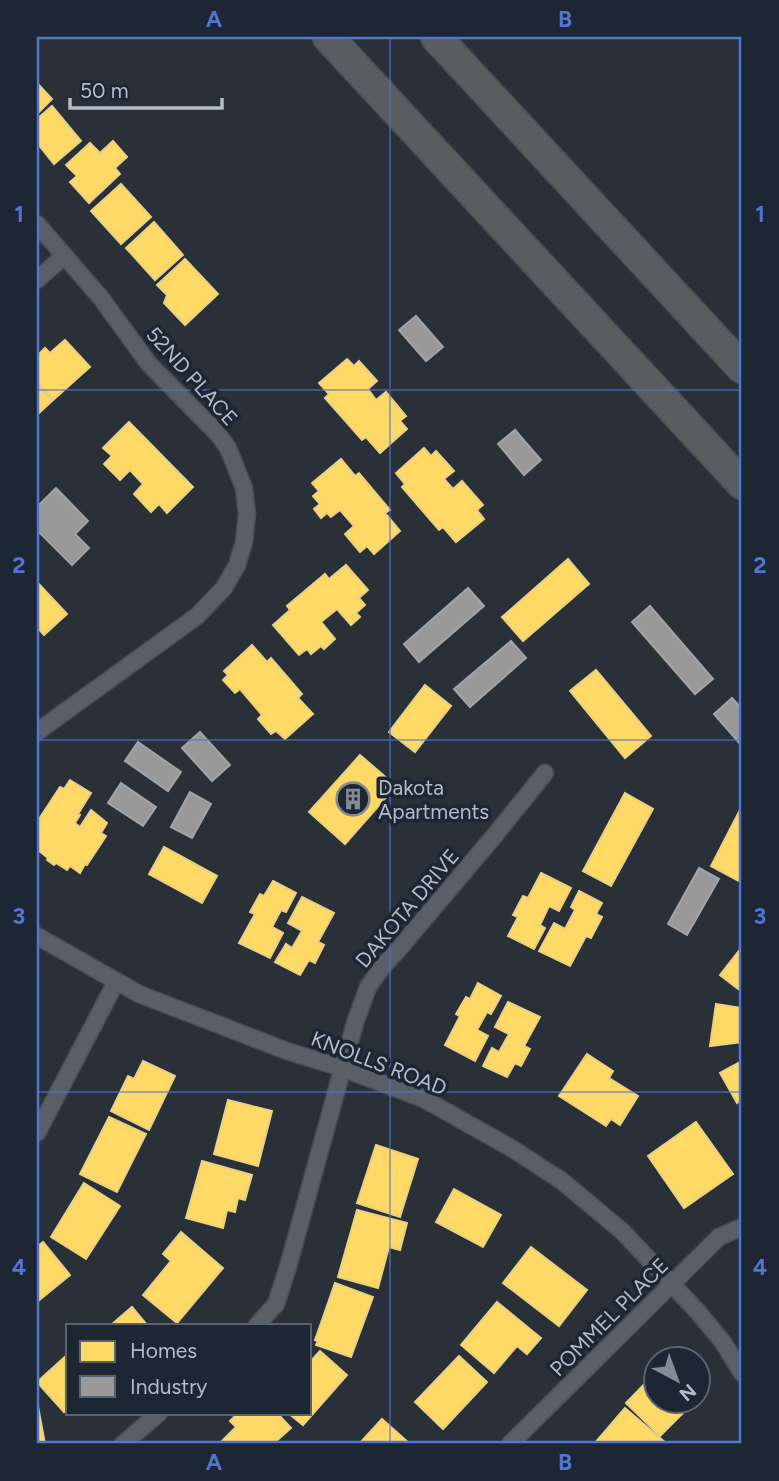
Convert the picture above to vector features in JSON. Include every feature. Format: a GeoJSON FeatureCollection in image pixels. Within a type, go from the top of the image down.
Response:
{"type":"FeatureCollection","features":[{"type":"Feature","properties":{"kind":"highway"},"geometry":{"type":"LineString","coordinates":[[328,37],[742,484]]}},
{"type":"Feature","properties":{"kind":"highway"},"geometry":{"type":"LineString","coordinates":[[436,37],[742,369]]}},
{"type":"Feature","properties":{"kind":"street","name":"52ND PLACE"},"geometry":{"type":"LineString","coordinates":[[37,224],[101,298],[149,364],[217,433],[228,448],[244,488],[247,514],[244,542],[237,565],[224,588],[197,616],[37,732]]}},
{"type":"Feature","properties":{"kind":"street"},"geometry":{"type":"LineString","coordinates":[[37,280],[64,256]]}},
{"type":"Feature","properties":{"kind":"street","name":"DAKOTA DRIVE"},"geometry":{"type":"LineString","coordinates":[[258,1324],[276,1304],[355,1023],[368,987],[545,773]]}},
{"type":"Feature","properties":{"kind":"street","name":"KNOLLS ROAD"},"geometry":{"type":"LineString","coordinates":[[37,936],[139,994],[287,1051],[342,1068],[424,1099],[511,1147],[562,1181],[623,1233],[673,1283],[722,1341],[742,1373]]}},
{"type":"Feature","properties":{"kind":"street"},"geometry":{"type":"LineString","coordinates":[[37,1133],[116,982]]}},
{"type":"Feature","properties":{"kind":"street","name":"POMMEL PLACE"},"geometry":{"type":"LineString","coordinates":[[510,1444],[719,1237],[742,1227]]}},
{"type":"Feature","properties":{"kind":"street"},"geometry":{"type":"LineString","coordinates":[[123,1444],[158,1414]]}},
{"type":"Feature","properties":{"kind":"building: Homes"},"geometry":{"type":"Polygon","coordinates":[[[37,83],[52,99],[37,114],[37,83]]]}},
{"type":"Feature","properties":{"kind":"building: Homes"},"geometry":{"type":"Polygon","coordinates":[[[52,106],[81,141],[54,164],[37,143],[37,119],[52,106]]]}},
{"type":"Feature","properties":{"kind":"building: Homes"},"geometry":{"type":"Polygon","coordinates":[[[113,141],[127,157],[115,168],[120,174],[89,203],[70,182],[77,176],[66,165],[90,143],[100,153],[113,141]]]}},
{"type":"Feature","properties":{"kind":"building: Homes"},"geometry":{"type":"Polygon","coordinates":[[[121,184],[151,217],[121,244],[91,211],[121,184]]]}},
{"type":"Feature","properties":{"kind":"building: Homes"},"geometry":{"type":"Polygon","coordinates":[[[154,222],[183,255],[155,280],[126,248],[154,222]]]}},
{"type":"Feature","properties":{"kind":"building: Homes"},"geometry":{"type":"Polygon","coordinates":[[[185,259],[218,294],[185,325],[164,303],[167,295],[157,285],[185,259]]]}},
{"type":"Feature","properties":{"kind":"building: Homes"},"geometry":{"type":"Polygon","coordinates":[[[65,340],[90,367],[53,400],[37,382],[37,356],[45,348],[50,353],[65,340]]]}},
{"type":"Feature","properties":{"kind":"building: Homes"},"geometry":{"type":"Polygon","coordinates":[[[347,359],[354,366],[359,361],[377,381],[368,389],[376,400],[386,392],[406,416],[400,421],[407,429],[380,453],[366,437],[362,440],[325,398],[329,394],[319,383],[347,359]]]}},
{"type":"Feature","properties":{"kind":"building: Homes"},"geometry":{"type":"Polygon","coordinates":[[[37,385],[52,401],[37,415],[37,385]]]}},
{"type":"Feature","properties":{"kind":"building: Homes"},"geometry":{"type":"Polygon","coordinates":[[[129,422],[193,487],[167,513],[159,504],[151,512],[134,494],[143,484],[130,470],[120,480],[104,464],[112,456],[103,448],[129,422]]]}},
{"type":"Feature","properties":{"kind":"building: Homes"},"geometry":{"type":"Polygon","coordinates":[[[424,448],[431,456],[436,451],[454,471],[444,479],[453,489],[462,481],[483,505],[477,510],[484,519],[456,542],[443,527],[439,530],[402,487],[405,484],[396,473],[424,448]]]}},
{"type":"Feature","properties":{"kind":"building: Homes"},"geometry":{"type":"Polygon","coordinates":[[[341,459],[355,476],[359,473],[390,510],[385,513],[400,531],[374,554],[367,546],[360,552],[345,534],[354,526],[340,510],[331,517],[327,513],[321,518],[314,509],[320,504],[313,496],[319,491],[312,483],[341,459]]]}},
{"type":"Feature","properties":{"kind":"building: Homes"},"geometry":{"type":"Polygon","coordinates":[[[568,559],[589,584],[523,641],[502,617],[568,559]]]}},
{"type":"Feature","properties":{"kind":"building: Homes"},"geometry":{"type":"Polygon","coordinates":[[[346,565],[368,590],[359,598],[365,605],[356,613],[360,617],[351,625],[337,609],[321,622],[335,639],[324,649],[321,646],[311,654],[307,649],[299,655],[273,625],[290,610],[287,606],[325,574],[329,579],[346,565]]]}},
{"type":"Feature","properties":{"kind":"building: Homes"},"geometry":{"type":"Polygon","coordinates":[[[37,582],[67,614],[44,635],[37,627],[37,582]]]}},
{"type":"Feature","properties":{"kind":"building: Homes"},"geometry":{"type":"Polygon","coordinates":[[[252,645],[267,662],[271,658],[302,694],[298,698],[313,714],[285,739],[276,731],[271,734],[258,719],[262,715],[240,689],[235,693],[223,680],[228,675],[224,671],[252,645]]]}},
{"type":"Feature","properties":{"kind":"building: Homes"},"geometry":{"type":"Polygon","coordinates":[[[596,670],[651,736],[625,758],[570,691],[596,670]]]}},
{"type":"Feature","properties":{"kind":"building: Homes"},"geometry":{"type":"Polygon","coordinates":[[[425,685],[451,706],[415,752],[389,732],[425,685]]]}},
{"type":"Feature","properties":{"kind":"building: Homes","name":"Dakota Apartments"},"geometry":{"type":"Polygon","coordinates":[[[360,755],[396,786],[345,844],[309,812],[360,755]]]}},
{"type":"Feature","properties":{"kind":"building: Homes"},"geometry":{"type":"Polygon","coordinates":[[[70,780],[91,793],[75,823],[80,827],[91,810],[107,823],[101,833],[106,836],[80,873],[70,866],[67,870],[56,863],[54,865],[37,847],[37,822],[60,787],[64,789],[70,780]]]}},
{"type":"Feature","properties":{"kind":"building: Homes"},"geometry":{"type":"Polygon","coordinates":[[[625,793],[653,809],[611,886],[583,871],[625,793]]]}},
{"type":"Feature","properties":{"kind":"building: Homes"},"geometry":{"type":"Polygon","coordinates":[[[742,806],[742,874],[739,881],[711,866],[742,806]]]}},
{"type":"Feature","properties":{"kind":"building: Homes"},"geometry":{"type":"Polygon","coordinates":[[[164,847],[217,876],[202,903],[149,874],[164,847]]]}},
{"type":"Feature","properties":{"kind":"building: Homes"},"geometry":{"type":"Polygon","coordinates":[[[541,873],[571,888],[559,911],[549,906],[540,925],[545,928],[534,949],[508,936],[518,917],[513,915],[523,896],[528,898],[541,873]]]}},
{"type":"Feature","properties":{"kind":"building: Homes"},"geometry":{"type":"Polygon","coordinates":[[[273,881],[296,893],[286,912],[281,910],[272,927],[283,933],[270,958],[239,943],[255,914],[250,912],[260,894],[264,896],[273,881]]]}},
{"type":"Feature","properties":{"kind":"building: Homes"},"geometry":{"type":"Polygon","coordinates":[[[579,891],[602,903],[596,914],[602,917],[591,938],[586,936],[570,966],[539,951],[554,923],[565,929],[575,910],[571,907],[579,891]]]}},
{"type":"Feature","properties":{"kind":"building: Homes"},"geometry":{"type":"Polygon","coordinates":[[[302,897],[334,913],[318,942],[324,945],[315,963],[309,960],[300,975],[275,962],[286,944],[292,948],[302,931],[288,923],[302,897]]]}},
{"type":"Feature","properties":{"kind":"building: Homes"},"geometry":{"type":"Polygon","coordinates":[[[742,947],[742,992],[720,975],[742,947]]]}},
{"type":"Feature","properties":{"kind":"building: Homes"},"geometry":{"type":"Polygon","coordinates":[[[478,983],[501,996],[491,1014],[487,1012],[477,1030],[488,1036],[475,1061],[445,1045],[460,1016],[456,1014],[466,997],[470,999],[478,983]]]}},
{"type":"Feature","properties":{"kind":"building: Homes"},"geometry":{"type":"Polygon","coordinates":[[[508,1002],[540,1017],[524,1046],[530,1049],[521,1066],[515,1063],[507,1077],[483,1066],[492,1048],[499,1052],[509,1034],[495,1027],[508,1002]]]}},
{"type":"Feature","properties":{"kind":"building: Homes"},"geometry":{"type":"Polygon","coordinates":[[[716,1004],[742,1008],[742,1042],[710,1046],[716,1004]]]}},
{"type":"Feature","properties":{"kind":"building: Homes"},"geometry":{"type":"Polygon","coordinates":[[[587,1054],[613,1071],[609,1078],[638,1096],[620,1125],[611,1119],[606,1126],[559,1096],[587,1054]]]}},
{"type":"Feature","properties":{"kind":"building: Homes"},"geometry":{"type":"Polygon","coordinates":[[[143,1061],[175,1076],[149,1130],[111,1111],[128,1076],[134,1079],[143,1061]]]}},
{"type":"Feature","properties":{"kind":"building: Homes"},"geometry":{"type":"Polygon","coordinates":[[[742,1061],[742,1099],[737,1103],[720,1073],[742,1061]]]}},
{"type":"Feature","properties":{"kind":"building: Homes"},"geometry":{"type":"Polygon","coordinates":[[[228,1100],[272,1111],[258,1166],[214,1154],[228,1100]]]}},
{"type":"Feature","properties":{"kind":"building: Homes"},"geometry":{"type":"Polygon","coordinates":[[[109,1117],[146,1134],[117,1192],[80,1174],[109,1117]]]}},
{"type":"Feature","properties":{"kind":"building: Homes"},"geometry":{"type":"Polygon","coordinates":[[[696,1122],[733,1174],[684,1208],[648,1156],[696,1122]]]}},
{"type":"Feature","properties":{"kind":"building: Homes"},"geometry":{"type":"Polygon","coordinates":[[[376,1145],[418,1159],[400,1217],[357,1203],[376,1145]]]}},
{"type":"Feature","properties":{"kind":"building: Homes"},"geometry":{"type":"Polygon","coordinates":[[[202,1161],[252,1175],[245,1200],[238,1198],[235,1212],[227,1210],[223,1228],[186,1218],[202,1161]]]}},
{"type":"Feature","properties":{"kind":"building: Homes"},"geometry":{"type":"Polygon","coordinates":[[[84,1183],[120,1206],[86,1259],[51,1237],[84,1183]]]}},
{"type":"Feature","properties":{"kind":"building: Homes"},"geometry":{"type":"Polygon","coordinates":[[[454,1189],[501,1215],[483,1247],[436,1222],[454,1189]]]}},
{"type":"Feature","properties":{"kind":"building: Homes"},"geometry":{"type":"Polygon","coordinates":[[[357,1210],[407,1223],[400,1250],[389,1247],[378,1288],[338,1277],[357,1210]]]}},
{"type":"Feature","properties":{"kind":"building: Homes"},"geometry":{"type":"Polygon","coordinates":[[[181,1232],[223,1268],[177,1323],[143,1295],[171,1261],[163,1254],[181,1232]]]}},
{"type":"Feature","properties":{"kind":"building: Homes"},"geometry":{"type":"Polygon","coordinates":[[[43,1242],[70,1275],[37,1302],[37,1247],[43,1242]]]}},
{"type":"Feature","properties":{"kind":"building: Homes"},"geometry":{"type":"Polygon","coordinates":[[[531,1247],[587,1290],[559,1326],[503,1283],[531,1247]]]}},
{"type":"Feature","properties":{"kind":"building: Homes"},"geometry":{"type":"Polygon","coordinates":[[[335,1283],[373,1297],[351,1357],[316,1345],[318,1341],[315,1340],[335,1283]]]}},
{"type":"Feature","properties":{"kind":"building: Homes"},"geometry":{"type":"Polygon","coordinates":[[[497,1302],[541,1338],[527,1354],[517,1346],[494,1373],[461,1345],[497,1302]]]}},
{"type":"Feature","properties":{"kind":"building: Homes"},"geometry":{"type":"Polygon","coordinates":[[[132,1307],[146,1324],[112,1324],[132,1307]]]}},
{"type":"Feature","properties":{"kind":"building: Homes"},"geometry":{"type":"Polygon","coordinates":[[[320,1351],[347,1375],[303,1425],[289,1414],[312,1414],[312,1360],[320,1351]]]}},
{"type":"Feature","properties":{"kind":"building: Homes"},"geometry":{"type":"Polygon","coordinates":[[[66,1356],[64,1412],[37,1382],[66,1356]]]}},
{"type":"Feature","properties":{"kind":"building: Homes"},"geometry":{"type":"Polygon","coordinates":[[[459,1356],[487,1382],[443,1429],[415,1402],[459,1356]]]}},
{"type":"Feature","properties":{"kind":"building: Homes"},"geometry":{"type":"Polygon","coordinates":[[[642,1386],[642,1414],[682,1414],[660,1436],[626,1403],[642,1386]]]}},
{"type":"Feature","properties":{"kind":"building: Homes"},"geometry":{"type":"Polygon","coordinates":[[[37,1401],[45,1444],[37,1444],[37,1401]]]}},
{"type":"Feature","properties":{"kind":"building: Homes"},"geometry":{"type":"Polygon","coordinates":[[[625,1408],[667,1444],[594,1444],[625,1408]]]}},
{"type":"Feature","properties":{"kind":"building: Homes"},"geometry":{"type":"Polygon","coordinates":[[[237,1414],[278,1414],[291,1428],[273,1444],[219,1444],[236,1427],[230,1421],[237,1414]]]}},
{"type":"Feature","properties":{"kind":"building: Homes"},"geometry":{"type":"Polygon","coordinates":[[[382,1419],[410,1444],[359,1444],[382,1419]]]}},
{"type":"Feature","properties":{"kind":"building: Industry"},"geometry":{"type":"Polygon","coordinates":[[[416,316],[443,347],[426,361],[399,330],[416,316]]]}},
{"type":"Feature","properties":{"kind":"building: Industry"},"geometry":{"type":"Polygon","coordinates":[[[515,430],[541,460],[524,475],[498,444],[515,430]]]}},
{"type":"Feature","properties":{"kind":"building: Industry"},"geometry":{"type":"Polygon","coordinates":[[[56,488],[88,521],[75,534],[89,548],[72,565],[37,530],[37,507],[56,488]]]}},
{"type":"Feature","properties":{"kind":"building: Industry"},"geometry":{"type":"Polygon","coordinates":[[[468,588],[484,606],[419,662],[404,644],[468,588]]]}},
{"type":"Feature","properties":{"kind":"building: Industry"},"geometry":{"type":"Polygon","coordinates":[[[650,606],[713,679],[695,694],[632,622],[650,606]]]}},
{"type":"Feature","properties":{"kind":"building: Industry"},"geometry":{"type":"Polygon","coordinates":[[[511,641],[526,658],[470,707],[454,689],[511,641]]]}},
{"type":"Feature","properties":{"kind":"building: Industry"},"geometry":{"type":"Polygon","coordinates":[[[732,698],[742,709],[742,746],[714,714],[732,698]]]}},
{"type":"Feature","properties":{"kind":"building: Industry"},"geometry":{"type":"Polygon","coordinates":[[[200,732],[230,765],[212,781],[182,748],[200,732]]]}},
{"type":"Feature","properties":{"kind":"building: Industry"},"geometry":{"type":"Polygon","coordinates":[[[138,742],[181,772],[168,791],[125,761],[138,742]]]}},
{"type":"Feature","properties":{"kind":"building: Industry"},"geometry":{"type":"Polygon","coordinates":[[[121,783],[156,807],[143,826],[108,803],[121,783]]]}},
{"type":"Feature","properties":{"kind":"building: Industry"},"geometry":{"type":"Polygon","coordinates":[[[190,792],[211,804],[192,838],[171,827],[190,792]]]}},
{"type":"Feature","properties":{"kind":"building: Industry"},"geometry":{"type":"Polygon","coordinates":[[[699,868],[719,879],[687,935],[668,924],[699,868]]]}},
{"type":"Feature","properties":{"kind":"place","name":"Dakota Apartments"},"geometry":{"type":"Point","coordinates":[353,799]}}]}
